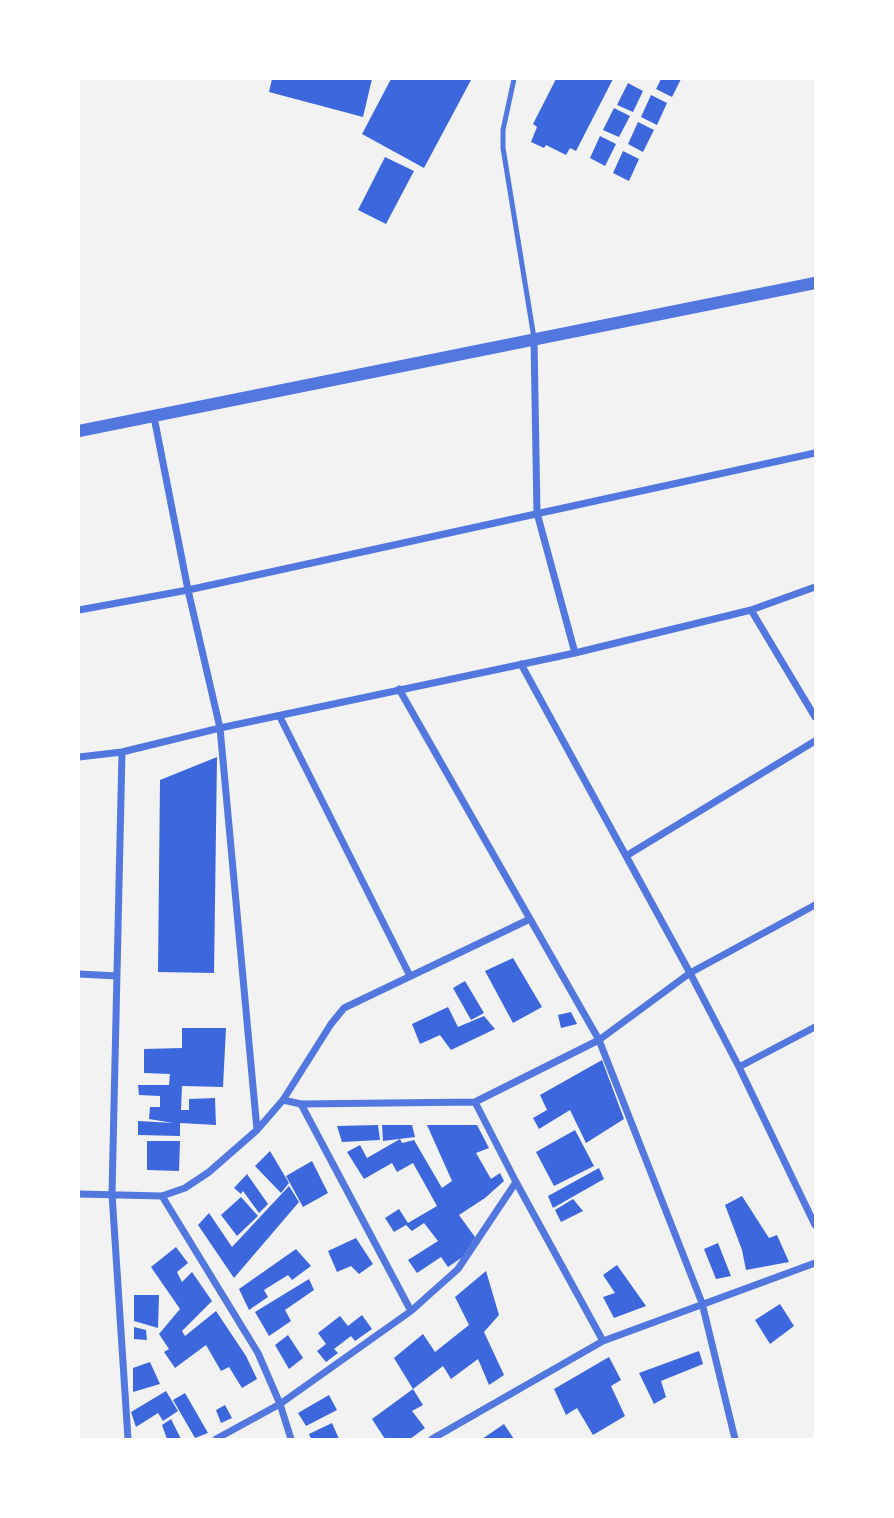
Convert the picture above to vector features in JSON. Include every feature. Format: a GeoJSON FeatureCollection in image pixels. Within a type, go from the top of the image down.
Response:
{"type":"FeatureCollection","features":[{"type":"Feature","properties":{"kind":"street"},"geometry":{"type":"LineString","coordinates":[[79,431],[815,283]]}},
{"type":"Feature","properties":{"kind":"street"},"geometry":{"type":"LineString","coordinates":[[534,340],[537,513],[575,653]]}},
{"type":"Feature","properties":{"kind":"street"},"geometry":{"type":"LineString","coordinates":[[153,417],[188,590],[220,728],[257,1130]]}},
{"type":"Feature","properties":{"kind":"street"},"geometry":{"type":"LineString","coordinates":[[79,610],[188,590],[815,453]]}},
{"type":"Feature","properties":{"kind":"street"},"geometry":{"type":"LineString","coordinates":[[79,757],[122,752],[220,728],[575,653],[751,610],[815,587]]}},
{"type":"Feature","properties":{"kind":"street"},"geometry":{"type":"LineString","coordinates":[[751,610],[815,717]]}},
{"type":"Feature","properties":{"kind":"street"},"geometry":{"type":"LineString","coordinates":[[521,664],[739,1066],[815,1226]]}},
{"type":"Feature","properties":{"kind":"street"},"geometry":{"type":"LineString","coordinates":[[399,689],[598,1040],[702,1303],[734,1439]]}},
{"type":"Feature","properties":{"kind":"street"},"geometry":{"type":"LineString","coordinates":[[280,717],[410,976]]}},
{"type":"Feature","properties":{"kind":"street"},"geometry":{"type":"LineString","coordinates":[[626,856],[815,741]]}},
{"type":"Feature","properties":{"kind":"street"},"geometry":{"type":"LineString","coordinates":[[122,752],[112,1194],[128,1439]]}},
{"type":"Feature","properties":{"kind":"street"},"geometry":{"type":"LineString","coordinates":[[283,1100],[301,1104],[475,1102],[598,1040],[690,973],[815,905]]}},
{"type":"Feature","properties":{"kind":"street"},"geometry":{"type":"LineString","coordinates":[[79,1194],[162,1196],[185,1188],[209,1172],[257,1130],[283,1100],[344,1008],[530,919]]}},
{"type":"Feature","properties":{"kind":"street"},"geometry":{"type":"LineString","coordinates":[[79,974],[117,976]]}},
{"type":"Feature","properties":{"kind":"street"},"geometry":{"type":"LineString","coordinates":[[739,1066],[815,1027]]}},
{"type":"Feature","properties":{"kind":"street"},"geometry":{"type":"LineString","coordinates":[[475,1102],[603,1341]]}},
{"type":"Feature","properties":{"kind":"street"},"geometry":{"type":"LineString","coordinates":[[301,1104],[411,1311]]}},
{"type":"Feature","properties":{"kind":"street"},"geometry":{"type":"LineString","coordinates":[[216,1439],[280,1404],[411,1311],[458,1269],[516,1182]]}},
{"type":"Feature","properties":{"kind":"street"},"geometry":{"type":"LineString","coordinates":[[162,1196],[258,1353],[280,1404],[291,1439]]}},
{"type":"Feature","properties":{"kind":"street"},"geometry":{"type":"LineString","coordinates":[[432,1439],[603,1341],[815,1263]]}},
{"type":"Feature","properties":{"kind":"lane"},"geometry":{"type":"LineString","coordinates":[[514,79],[503,130],[503,148],[534,340]]}},
{"type":"Feature","properties":{"kind":"building"},"geometry":{"type":"Polygon","coordinates":[[[272,79],[372,79],[363,117],[269,92],[272,79]]]}},
{"type":"Feature","properties":{"kind":"building"},"geometry":{"type":"Polygon","coordinates":[[[391,79],[471,80],[424,168],[362,134],[391,79]]]}},
{"type":"Feature","properties":{"kind":"building"},"geometry":{"type":"Polygon","coordinates":[[[556,79],[613,79],[576,151],[570,148],[566,155],[546,145],[544,148],[531,142],[537,127],[533,124],[556,79]]]}},
{"type":"Feature","properties":{"kind":"building"},"geometry":{"type":"Polygon","coordinates":[[[661,79],[681,79],[672,97],[656,89],[661,79]]]}},
{"type":"Feature","properties":{"kind":"building"},"geometry":{"type":"Polygon","coordinates":[[[628,83],[643,91],[633,112],[617,105],[628,83]]]}},
{"type":"Feature","properties":{"kind":"building"},"geometry":{"type":"Polygon","coordinates":[[[651,95],[667,103],[657,125],[641,117],[651,95]]]}},
{"type":"Feature","properties":{"kind":"building"},"geometry":{"type":"Polygon","coordinates":[[[614,108],[630,116],[619,137],[603,130],[614,108]]]}},
{"type":"Feature","properties":{"kind":"building"},"geometry":{"type":"Polygon","coordinates":[[[638,122],[654,130],[643,152],[628,144],[638,122]]]}},
{"type":"Feature","properties":{"kind":"building"},"geometry":{"type":"Polygon","coordinates":[[[600,136],[616,144],[605,166],[590,158],[600,136]]]}},
{"type":"Feature","properties":{"kind":"building"},"geometry":{"type":"Polygon","coordinates":[[[623,151],[639,159],[629,181],[613,173],[623,151]]]}},
{"type":"Feature","properties":{"kind":"building"},"geometry":{"type":"Polygon","coordinates":[[[385,157],[414,171],[386,224],[358,210],[385,157]]]}},
{"type":"Feature","properties":{"kind":"building"},"geometry":{"type":"Polygon","coordinates":[[[217,757],[214,973],[158,972],[160,780],[217,757]]]}},
{"type":"Feature","properties":{"kind":"building"},"geometry":{"type":"Polygon","coordinates":[[[513,958],[542,1007],[513,1023],[485,971],[513,958]]]}},
{"type":"Feature","properties":{"kind":"building"},"geometry":{"type":"Polygon","coordinates":[[[465,981],[484,1013],[471,1020],[453,988],[465,981]]]}},
{"type":"Feature","properties":{"kind":"building"},"geometry":{"type":"Polygon","coordinates":[[[448,1007],[458,1027],[484,1016],[495,1029],[451,1050],[440,1035],[420,1044],[412,1024],[448,1007]]]}},
{"type":"Feature","properties":{"kind":"building"},"geometry":{"type":"Polygon","coordinates":[[[571,1012],[577,1024],[561,1028],[558,1015],[571,1012]]]}},
{"type":"Feature","properties":{"kind":"building"},"geometry":{"type":"Polygon","coordinates":[[[182,1028],[226,1028],[223,1087],[182,1086],[181,1110],[189,1110],[189,1099],[215,1098],[216,1125],[180,1123],[180,1136],[138,1135],[138,1121],[173,1123],[149,1119],[150,1107],[160,1107],[160,1096],[139,1095],[138,1085],[169,1085],[170,1074],[144,1073],[144,1049],[182,1048],[182,1028]]]}},
{"type":"Feature","properties":{"kind":"building"},"geometry":{"type":"Polygon","coordinates":[[[602,1060],[624,1119],[586,1143],[570,1110],[539,1129],[533,1118],[547,1110],[540,1095],[602,1060]]]}},
{"type":"Feature","properties":{"kind":"building"},"geometry":{"type":"Polygon","coordinates":[[[378,1125],[380,1140],[342,1142],[337,1126],[378,1125]]]}},
{"type":"Feature","properties":{"kind":"building"},"geometry":{"type":"Polygon","coordinates":[[[382,1125],[412,1125],[415,1137],[383,1141],[382,1125]]]}},
{"type":"Feature","properties":{"kind":"building"},"geometry":{"type":"Polygon","coordinates":[[[427,1125],[477,1125],[489,1148],[476,1153],[491,1179],[500,1173],[504,1181],[485,1198],[459,1215],[475,1237],[464,1256],[448,1267],[441,1257],[417,1273],[408,1260],[438,1241],[424,1223],[412,1231],[406,1225],[394,1232],[385,1218],[399,1209],[408,1223],[437,1206],[413,1163],[397,1172],[392,1163],[364,1179],[347,1152],[360,1145],[367,1158],[400,1139],[402,1143],[414,1140],[442,1188],[452,1181],[427,1125]]]}},
{"type":"Feature","properties":{"kind":"building"},"geometry":{"type":"Polygon","coordinates":[[[575,1130],[594,1166],[554,1186],[536,1152],[575,1130]]]}},
{"type":"Feature","properties":{"kind":"building"},"geometry":{"type":"Polygon","coordinates":[[[147,1141],[180,1141],[179,1171],[147,1170],[147,1141]]]}},
{"type":"Feature","properties":{"kind":"building"},"geometry":{"type":"Polygon","coordinates":[[[270,1151],[289,1183],[281,1193],[255,1166],[270,1151]]]}},
{"type":"Feature","properties":{"kind":"building"},"geometry":{"type":"Polygon","coordinates":[[[312,1161],[328,1193],[303,1207],[286,1176],[312,1161]]]}},
{"type":"Feature","properties":{"kind":"building"},"geometry":{"type":"Polygon","coordinates":[[[599,1168],[604,1179],[553,1208],[548,1196],[599,1168]]]}},
{"type":"Feature","properties":{"kind":"building"},"geometry":{"type":"Polygon","coordinates":[[[247,1174],[268,1204],[259,1213],[243,1191],[241,1194],[234,1188],[247,1174]]]}},
{"type":"Feature","properties":{"kind":"building"},"geometry":{"type":"Polygon","coordinates":[[[289,1186],[299,1202],[234,1278],[198,1225],[209,1213],[232,1247],[289,1186]]]}},
{"type":"Feature","properties":{"kind":"building"},"geometry":{"type":"Polygon","coordinates":[[[742,1196],[769,1238],[777,1235],[789,1262],[746,1270],[742,1250],[725,1205],[742,1196]]]}},
{"type":"Feature","properties":{"kind":"building"},"geometry":{"type":"Polygon","coordinates":[[[241,1197],[258,1216],[237,1236],[221,1215],[241,1197]]]}},
{"type":"Feature","properties":{"kind":"building"},"geometry":{"type":"Polygon","coordinates":[[[573,1199],[583,1211],[561,1222],[555,1210],[573,1199]]]}},
{"type":"Feature","properties":{"kind":"building"},"geometry":{"type":"Polygon","coordinates":[[[356,1238],[373,1264],[359,1274],[351,1266],[337,1272],[328,1251],[356,1238]]]}},
{"type":"Feature","properties":{"kind":"building"},"geometry":{"type":"Polygon","coordinates":[[[718,1243],[731,1276],[716,1279],[704,1249],[718,1243]]]}},
{"type":"Feature","properties":{"kind":"building"},"geometry":{"type":"Polygon","coordinates":[[[176,1247],[188,1263],[177,1272],[182,1282],[192,1272],[212,1301],[182,1331],[185,1336],[216,1311],[246,1356],[257,1379],[242,1388],[229,1367],[221,1371],[206,1345],[175,1368],[164,1352],[169,1349],[159,1334],[180,1309],[151,1267],[176,1247]]]}},
{"type":"Feature","properties":{"kind":"building"},"geometry":{"type":"Polygon","coordinates":[[[296,1249],[311,1266],[292,1280],[288,1275],[264,1290],[268,1297],[249,1310],[239,1289],[296,1249]]]}},
{"type":"Feature","properties":{"kind":"building"},"geometry":{"type":"Polygon","coordinates":[[[617,1265],[646,1306],[614,1318],[603,1297],[615,1293],[603,1275],[617,1265]]]}},
{"type":"Feature","properties":{"kind":"building"},"geometry":{"type":"Polygon","coordinates":[[[486,1271],[499,1315],[484,1332],[504,1375],[489,1385],[478,1359],[451,1379],[443,1366],[413,1389],[394,1358],[423,1334],[435,1352],[469,1325],[455,1297],[486,1271]]]}},
{"type":"Feature","properties":{"kind":"building"},"geometry":{"type":"Polygon","coordinates":[[[309,1279],[314,1290],[285,1310],[291,1321],[269,1336],[255,1312],[309,1279]]]}},
{"type":"Feature","properties":{"kind":"building"},"geometry":{"type":"Polygon","coordinates":[[[134,1295],[159,1295],[158,1328],[134,1321],[134,1295]]]}},
{"type":"Feature","properties":{"kind":"building"},"geometry":{"type":"Polygon","coordinates":[[[780,1304],[794,1326],[770,1344],[755,1320],[780,1304]]]}},
{"type":"Feature","properties":{"kind":"building"},"geometry":{"type":"Polygon","coordinates":[[[362,1315],[372,1329],[355,1341],[351,1336],[334,1349],[338,1353],[326,1362],[317,1351],[326,1344],[318,1333],[340,1316],[348,1326],[362,1315]]]}},
{"type":"Feature","properties":{"kind":"building"},"geometry":{"type":"Polygon","coordinates":[[[134,1327],[146,1330],[147,1340],[134,1339],[134,1327]]]}},
{"type":"Feature","properties":{"kind":"building"},"geometry":{"type":"Polygon","coordinates":[[[288,1335],[303,1358],[289,1369],[275,1345],[288,1335]]]}},
{"type":"Feature","properties":{"kind":"building"},"geometry":{"type":"Polygon","coordinates":[[[699,1351],[703,1364],[661,1381],[666,1397],[654,1404],[639,1373],[699,1351]]]}},
{"type":"Feature","properties":{"kind":"building"},"geometry":{"type":"Polygon","coordinates":[[[609,1357],[621,1380],[611,1386],[625,1416],[593,1435],[577,1408],[566,1415],[554,1389],[609,1357]]]}},
{"type":"Feature","properties":{"kind":"building"},"geometry":{"type":"Polygon","coordinates":[[[150,1362],[160,1384],[133,1392],[133,1368],[150,1362]]]}},
{"type":"Feature","properties":{"kind":"building"},"geometry":{"type":"Polygon","coordinates":[[[413,1389],[423,1405],[412,1411],[425,1428],[410,1439],[385,1439],[372,1419],[413,1389]]]}},
{"type":"Feature","properties":{"kind":"building"},"geometry":{"type":"Polygon","coordinates":[[[166,1391],[178,1411],[163,1421],[158,1413],[136,1427],[131,1412],[166,1391]]]}},
{"type":"Feature","properties":{"kind":"building"},"geometry":{"type":"Polygon","coordinates":[[[185,1393],[208,1433],[195,1438],[173,1400],[185,1393]]]}},
{"type":"Feature","properties":{"kind":"building"},"geometry":{"type":"Polygon","coordinates":[[[329,1395],[337,1410],[306,1426],[298,1413],[329,1395]]]}},
{"type":"Feature","properties":{"kind":"building"},"geometry":{"type":"Polygon","coordinates":[[[225,1405],[232,1418],[221,1423],[216,1410],[225,1405]]]}},
{"type":"Feature","properties":{"kind":"building"},"geometry":{"type":"Polygon","coordinates":[[[171,1419],[181,1439],[167,1439],[162,1425],[171,1419]]]}},
{"type":"Feature","properties":{"kind":"building"},"geometry":{"type":"Polygon","coordinates":[[[332,1423],[339,1439],[311,1439],[309,1434],[332,1423]]]}},
{"type":"Feature","properties":{"kind":"building"},"geometry":{"type":"Polygon","coordinates":[[[504,1424],[514,1439],[482,1439],[504,1424]]]}}]}
